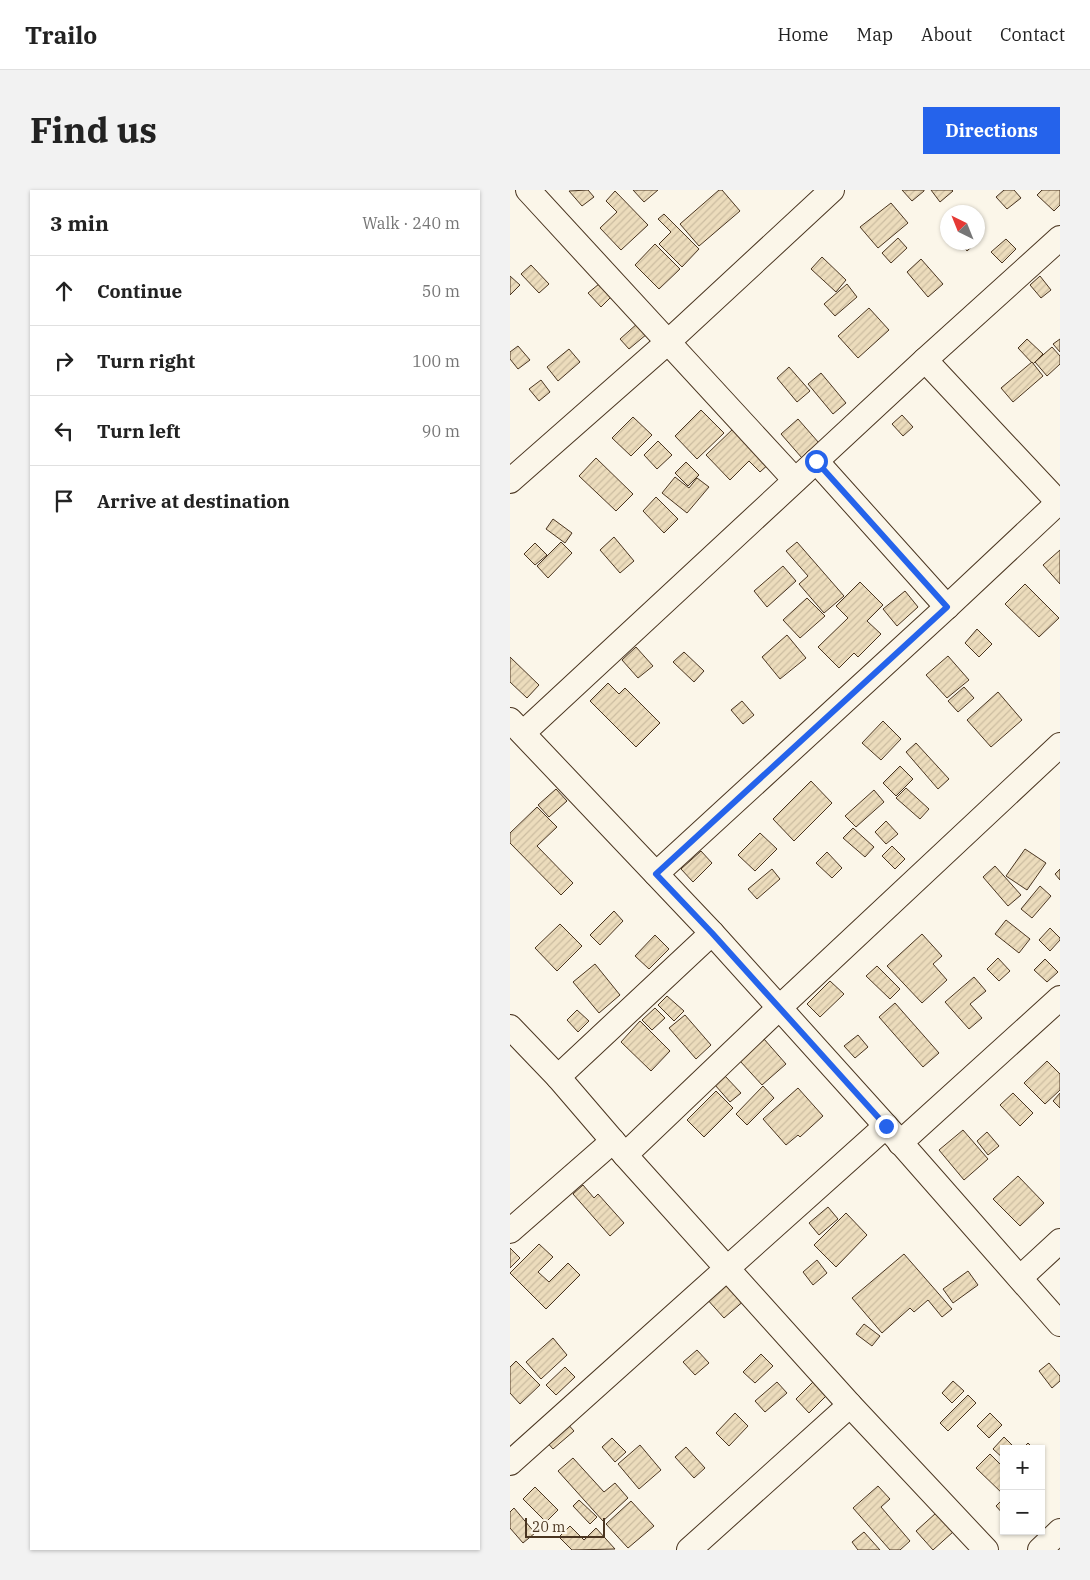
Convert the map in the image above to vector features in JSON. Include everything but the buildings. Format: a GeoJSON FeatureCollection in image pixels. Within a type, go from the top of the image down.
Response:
{"type":"FeatureCollection","features":[{"type":"Feature","properties":{"kind":"street"},"geometry":{"type":"LineString","coordinates":[[528,190],[795,480]]}},
{"type":"Feature","properties":{"kind":"street"},"geometry":{"type":"LineString","coordinates":[[510,481],[668,342],[832,190]]}},
{"type":"Feature","properties":{"kind":"street"},"geometry":{"type":"LineString","coordinates":[[1060,238],[795,480],[516,726],[712,933],[1060,1324]]}},
{"type":"Feature","properties":{"kind":"street"},"geometry":{"type":"LineString","coordinates":[[656,874],[1059,502],[925,360]]}},
{"type":"Feature","properties":{"kind":"street"},"geometry":{"type":"LineString","coordinates":[[816,461],[947,607]]}},
{"type":"Feature","properties":{"kind":"street"},"geometry":{"type":"LineString","coordinates":[[510,1231],[619,1148],[779,1008],[1060,745]]}},
{"type":"Feature","properties":{"kind":"street"},"geometry":{"type":"LineString","coordinates":[[558,1077],[712,933]]}},
{"type":"Feature","properties":{"kind":"street"},"geometry":{"type":"LineString","coordinates":[[510,1463],[727,1268],[1060,998]]}},
{"type":"Feature","properties":{"kind":"street"},"geometry":{"type":"LineString","coordinates":[[510,1027],[558,1077],[619,1148],[850,1404],[975,1546]]}},
{"type":"Feature","properties":{"kind":"street"},"geometry":{"type":"LineString","coordinates":[[1020,1278],[1060,1241]]}},
{"type":"Feature","properties":{"kind":"street"},"geometry":{"type":"LineString","coordinates":[[689,1550],[850,1404]]}},
{"type":"Feature","properties":{"kind":"street"},"geometry":{"type":"LineString","coordinates":[[1040,1550],[1060,1531]]}},
{"type":"Feature","properties":{"kind":"route"},"geometry":{"type":"LineString","coordinates":[[816,461],[947,607],[656,874],[712,933],[886,1126]]}}]}
